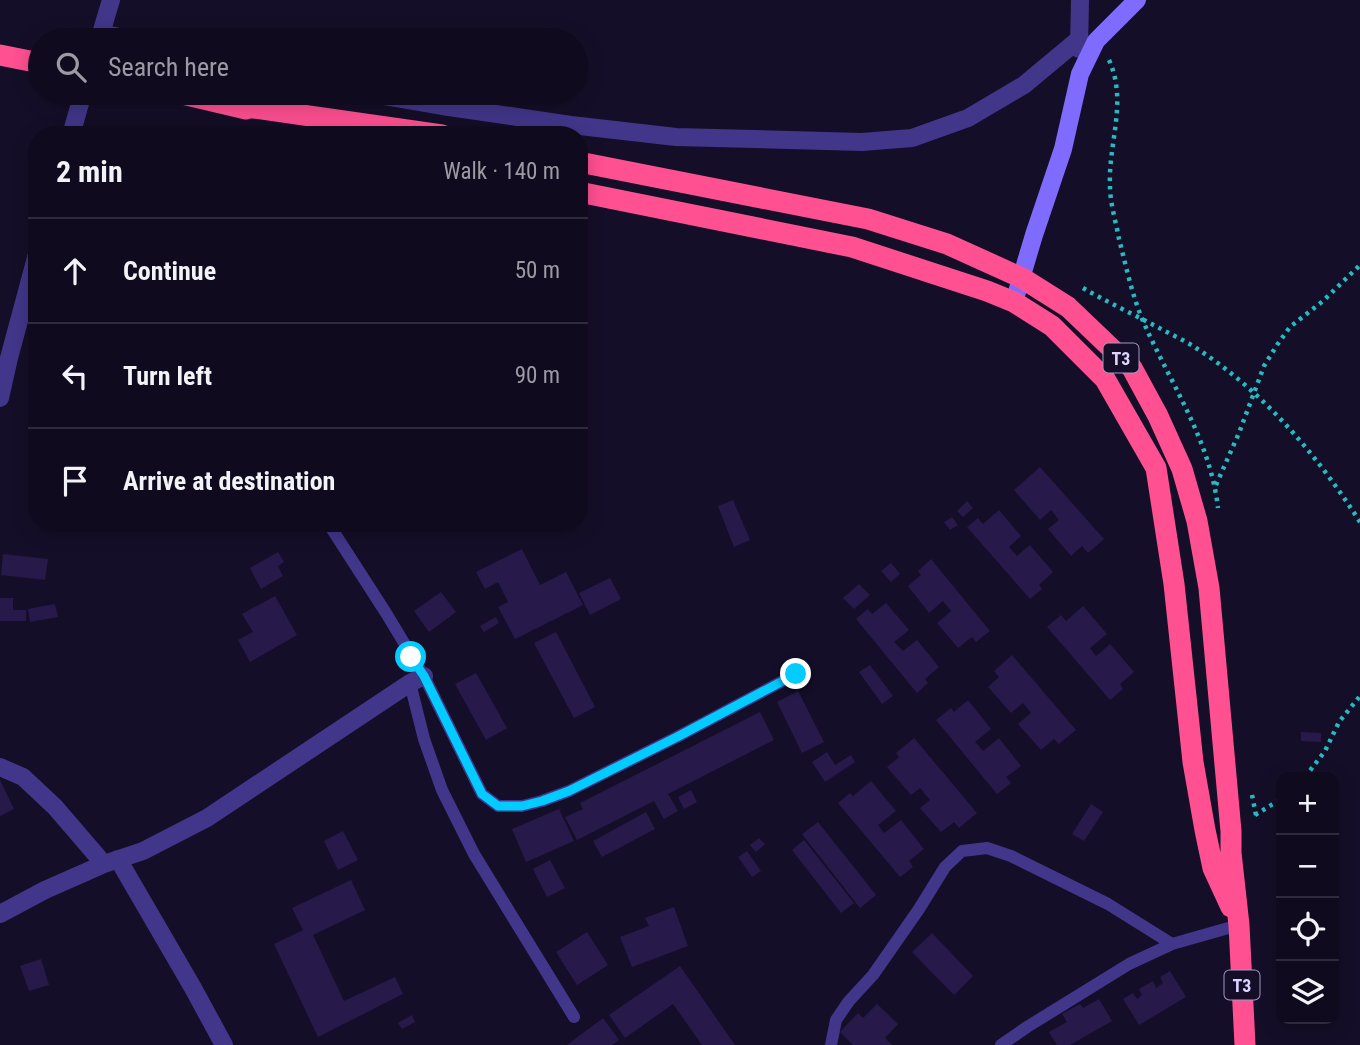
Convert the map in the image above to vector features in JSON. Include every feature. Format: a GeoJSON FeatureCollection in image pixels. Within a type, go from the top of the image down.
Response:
{"type":"FeatureCollection","features":[{"type":"Feature","properties":{"kind":"highway"},"geometry":{"type":"LineString","coordinates":[[0,55],[28,61]]}},
{"type":"Feature","properties":{"kind":"highway"},"geometry":{"type":"LineString","coordinates":[[233,105],[310,126]]}},
{"type":"Feature","properties":{"kind":"highway"},"geometry":{"type":"LineString","coordinates":[[233,105],[379,126]]}},
{"type":"Feature","properties":{"kind":"highway","name":"T3"},"geometry":{"type":"LineString","coordinates":[[588,164],[868,219],[947,244],[1014,274],[1068,307],[1132,368],[1182,469],[1197,521],[1209,587],[1239,925],[1245,1045]]}},
{"type":"Feature","properties":{"kind":"highway","name":"T3"},"geometry":{"type":"LineString","coordinates":[[588,194],[852,247],[987,291],[1014,302],[1052,326],[1105,379],[1156,468],[1174,584],[1193,762],[1205,830],[1213,868],[1239,925]]}},
{"type":"Feature","properties":{"kind":"main road"},"geometry":{"type":"LineString","coordinates":[[1014,302],[1014,274],[1034,235],[1063,149],[1080,74],[1096,41],[1137,0]]}},
{"type":"Feature","properties":{"kind":"main road"},"geometry":{"type":"LineString","coordinates":[[987,291],[1014,274]]}},
{"type":"Feature","properties":{"kind":"street"},"geometry":{"type":"LineString","coordinates":[[103,28],[111,0]]}},
{"type":"Feature","properties":{"kind":"street"},"geometry":{"type":"LineString","coordinates":[[1080,0],[1080,74]]}},
{"type":"Feature","properties":{"kind":"street"},"geometry":{"type":"LineString","coordinates":[[588,127],[676,137],[768,141],[874,141],[912,138],[968,118],[1024,85],[1079,40]]}},
{"type":"Feature","properties":{"kind":"street"},"geometry":{"type":"LineString","coordinates":[[74,126],[80,105]]}},
{"type":"Feature","properties":{"kind":"street"},"geometry":{"type":"LineString","coordinates":[[436,105],[580,126]]}},
{"type":"Feature","properties":{"kind":"street"},"geometry":{"type":"LineString","coordinates":[[0,398],[4,357],[28,282]]}},
{"type":"Feature","properties":{"kind":"street"},"geometry":{"type":"LineString","coordinates":[[0,914],[45,890],[143,851],[207,818],[417,680]]}},
{"type":"Feature","properties":{"kind":"street"},"geometry":{"type":"LineString","coordinates":[[0,767],[23,777],[111,862],[193,988],[223,1045]]}},
{"type":"Feature","properties":{"kind":"lane"},"geometry":{"type":"LineString","coordinates":[[334,532],[386,613],[417,680],[482,794],[498,806],[522,806],[569,791],[796,674]]}},
{"type":"Feature","properties":{"kind":"lane"},"geometry":{"type":"LineString","coordinates":[[417,680],[425,739],[442,790],[474,854],[574,1017]]}},
{"type":"Feature","properties":{"kind":"lane"},"geometry":{"type":"LineString","coordinates":[[831,1045],[836,1020],[881,964],[945,867],[962,851],[987,848],[1011,856],[1108,904],[1172,944]]}},
{"type":"Feature","properties":{"kind":"lane"},"geometry":{"type":"LineString","coordinates":[[1001,1045],[1129,964],[1172,944],[1239,925]]}},
{"type":"Feature","properties":{"kind":"path"},"geometry":{"type":"LineString","coordinates":[[1216,485],[1264,366],[1290,327],[1323,301],[1360,265]]}},
{"type":"Feature","properties":{"kind":"path"},"geometry":{"type":"LineString","coordinates":[[1081,287],[1195,346],[1254,392],[1309,452],[1339,489],[1360,522]]}},
{"type":"Feature","properties":{"kind":"path"},"geometry":{"type":"LineString","coordinates":[[1309,772],[1325,751],[1339,722],[1360,696]]}},
{"type":"Feature","properties":{"kind":"path"},"geometry":{"type":"LineString","coordinates":[[1231,831],[1276,802]]}},
{"type":"Feature","properties":{"kind":"building"},"geometry":{"type":"Polygon","coordinates":[[[1040,467],[1104,539],[1088,553],[1082,546],[1071,556],[1048,529],[1059,520],[1051,510],[1040,520],[1014,490],[1040,467]]]}},
{"type":"Feature","properties":{"kind":"building"},"geometry":{"type":"Polygon","coordinates":[[[733,500],[750,540],[734,547],[718,506],[733,500]]]}},
{"type":"Feature","properties":{"kind":"building"},"geometry":{"type":"Polygon","coordinates":[[[967,501],[973,508],[963,517],[957,511],[967,501]]]}},
{"type":"Feature","properties":{"kind":"building"},"geometry":{"type":"Polygon","coordinates":[[[999,510],[1021,536],[1009,547],[1017,556],[1030,545],[1053,572],[1039,585],[1042,589],[1030,599],[967,527],[978,518],[983,524],[999,510]]]}},
{"type":"Feature","properties":{"kind":"building"},"geometry":{"type":"Polygon","coordinates":[[[952,517],[958,525],[950,530],[944,522],[952,517]]]}},
{"type":"Feature","properties":{"kind":"building"},"geometry":{"type":"Polygon","coordinates":[[[522,549],[540,585],[566,572],[583,605],[515,639],[498,607],[508,602],[498,582],[485,589],[476,572],[522,549]]]}},
{"type":"Feature","properties":{"kind":"building"},"geometry":{"type":"Polygon","coordinates":[[[278,552],[284,562],[278,566],[283,576],[261,589],[250,568],[278,552]]]}},
{"type":"Feature","properties":{"kind":"building"},"geometry":{"type":"Polygon","coordinates":[[[3,554],[48,559],[45,580],[1,575],[3,554]]]}},
{"type":"Feature","properties":{"kind":"building"},"geometry":{"type":"Polygon","coordinates":[[[931,559],[990,631],[976,642],[972,637],[958,648],[937,623],[951,611],[943,601],[929,613],[908,586],[921,575],[918,571],[931,559]]]}},
{"type":"Feature","properties":{"kind":"building"},"geometry":{"type":"Polygon","coordinates":[[[891,563],[900,574],[891,582],[881,571],[891,563]]]}},
{"type":"Feature","properties":{"kind":"building"},"geometry":{"type":"Polygon","coordinates":[[[610,578],[621,599],[590,615],[579,593],[610,578]]]}},
{"type":"Feature","properties":{"kind":"building"},"geometry":{"type":"Polygon","coordinates":[[[859,584],[870,595],[854,609],[843,598],[859,584]]]}},
{"type":"Feature","properties":{"kind":"building"},"geometry":{"type":"Polygon","coordinates":[[[441,592],[456,612],[429,632],[414,611],[441,592]]]}},
{"type":"Feature","properties":{"kind":"building"},"geometry":{"type":"Polygon","coordinates":[[[275,596],[297,635],[250,662],[238,640],[253,632],[242,614],[275,596]]]}},
{"type":"Feature","properties":{"kind":"building"},"geometry":{"type":"Polygon","coordinates":[[[0,598],[13,598],[13,610],[26,610],[26,621],[0,621],[0,598]]]}},
{"type":"Feature","properties":{"kind":"building"},"geometry":{"type":"Polygon","coordinates":[[[886,603],[909,630],[894,642],[903,651],[917,640],[939,667],[925,679],[928,683],[917,693],[856,619],[868,609],[872,614],[886,603]]]}},
{"type":"Feature","properties":{"kind":"building"},"geometry":{"type":"Polygon","coordinates":[[[55,604],[58,617],[30,622],[28,609],[55,604]]]}},
{"type":"Feature","properties":{"kind":"building"},"geometry":{"type":"Polygon","coordinates":[[[1083,606],[1107,634],[1090,648],[1096,656],[1110,644],[1134,672],[1120,684],[1123,689],[1110,700],[1047,627],[1061,615],[1066,621],[1083,606]]]}},
{"type":"Feature","properties":{"kind":"building"},"geometry":{"type":"Polygon","coordinates":[[[496,617],[499,623],[484,632],[480,626],[496,617]]]}},
{"type":"Feature","properties":{"kind":"building"},"geometry":{"type":"Polygon","coordinates":[[[556,632],[595,707],[574,718],[534,643],[556,632]]]}},
{"type":"Feature","properties":{"kind":"building"},"geometry":{"type":"Polygon","coordinates":[[[1012,655],[1076,730],[1059,744],[1054,739],[1041,750],[1018,724],[1031,713],[1023,703],[1011,713],[988,687],[999,677],[994,671],[1012,655]]]}},
{"type":"Feature","properties":{"kind":"building"},"geometry":{"type":"Polygon","coordinates":[[[870,665],[893,696],[882,704],[859,672],[870,665]]]}},
{"type":"Feature","properties":{"kind":"building"},"geometry":{"type":"Polygon","coordinates":[[[476,673],[507,728],[486,740],[455,684],[476,673]]]}},
{"type":"Feature","properties":{"kind":"building"},"geometry":{"type":"Polygon","coordinates":[[[798,691],[824,742],[802,753],[777,702],[798,691]]]}},
{"type":"Feature","properties":{"kind":"building"},"geometry":{"type":"Polygon","coordinates":[[[968,700],[991,729],[975,742],[983,751],[999,738],[1021,766],[1006,777],[1011,783],[997,794],[936,720],[951,708],[954,712],[968,700]]]}},
{"type":"Feature","properties":{"kind":"building"},"geometry":{"type":"Polygon","coordinates":[[[760,712],[774,740],[668,794],[678,811],[664,819],[654,801],[577,840],[565,817],[583,809],[580,803],[760,712]]]}},
{"type":"Feature","properties":{"kind":"building"},"geometry":{"type":"Polygon","coordinates":[[[1301,732],[1321,733],[1321,742],[1301,741],[1301,732]]]}},
{"type":"Feature","properties":{"kind":"building"},"geometry":{"type":"Polygon","coordinates":[[[914,738],[977,813],[959,828],[954,822],[941,832],[920,808],[930,800],[920,788],[911,795],[887,767],[899,757],[896,753],[914,738]]]}},
{"type":"Feature","properties":{"kind":"building"},"geometry":{"type":"Polygon","coordinates":[[[827,752],[835,765],[851,755],[855,762],[825,782],[812,762],[827,752]]]}},
{"type":"Feature","properties":{"kind":"building"},"geometry":{"type":"Polygon","coordinates":[[[0,780],[14,809],[0,816],[0,780]]]}},
{"type":"Feature","properties":{"kind":"building"},"geometry":{"type":"Polygon","coordinates":[[[871,781],[896,811],[878,825],[884,833],[901,820],[924,849],[909,861],[913,867],[900,877],[838,803],[850,793],[853,796],[871,781]]]}},
{"type":"Feature","properties":{"kind":"building"},"geometry":{"type":"Polygon","coordinates":[[[691,790],[697,802],[684,809],[678,797],[691,790]]]}},
{"type":"Feature","properties":{"kind":"building"},"geometry":{"type":"Polygon","coordinates":[[[1091,804],[1103,812],[1084,841],[1072,834],[1091,804]]]}},
{"type":"Feature","properties":{"kind":"building"},"geometry":{"type":"Polygon","coordinates":[[[559,809],[574,841],[526,862],[512,829],[559,809]]]}},
{"type":"Feature","properties":{"kind":"building"},"geometry":{"type":"Polygon","coordinates":[[[646,812],[655,829],[602,857],[593,841],[646,812]]]}},
{"type":"Feature","properties":{"kind":"building"},"geometry":{"type":"Polygon","coordinates":[[[818,822],[876,895],[860,908],[802,834],[818,822]]]}},
{"type":"Feature","properties":{"kind":"building"},"geometry":{"type":"Polygon","coordinates":[[[343,831],[358,860],[338,870],[324,841],[343,831]]]}},
{"type":"Feature","properties":{"kind":"building"},"geometry":{"type":"Polygon","coordinates":[[[759,838],[765,844],[756,852],[750,845],[759,838]]]}},
{"type":"Feature","properties":{"kind":"building"},"geometry":{"type":"Polygon","coordinates":[[[804,840],[854,903],[841,913],[792,850],[804,840]]]}},
{"type":"Feature","properties":{"kind":"building"},"geometry":{"type":"Polygon","coordinates":[[[747,851],[761,871],[752,877],[738,857],[747,851]]]}},
{"type":"Feature","properties":{"kind":"building"},"geometry":{"type":"Polygon","coordinates":[[[550,860],[565,888],[547,897],[533,869],[550,860]]]}},
{"type":"Feature","properties":{"kind":"building"},"geometry":{"type":"Polygon","coordinates":[[[351,880],[365,910],[313,935],[344,1001],[395,977],[403,994],[318,1037],[274,944],[303,930],[292,908],[351,880]]]}},
{"type":"Feature","properties":{"kind":"building"},"geometry":{"type":"Polygon","coordinates":[[[674,907],[688,946],[632,967],[620,937],[649,926],[645,918],[674,907]]]}},
{"type":"Feature","properties":{"kind":"building"},"geometry":{"type":"Polygon","coordinates":[[[587,932],[608,965],[577,985],[556,952],[587,932]]]}},
{"type":"Feature","properties":{"kind":"building"},"geometry":{"type":"Polygon","coordinates":[[[932,933],[973,976],[954,995],[912,952],[932,933]]]}},
{"type":"Feature","properties":{"kind":"building"},"geometry":{"type":"Polygon","coordinates":[[[41,959],[49,985],[29,991],[20,966],[41,959]]]}},
{"type":"Feature","properties":{"kind":"building"},"geometry":{"type":"Polygon","coordinates":[[[680,966],[735,1045],[702,1045],[673,1004],[625,1038],[609,1015],[680,966]]]}},
{"type":"Feature","properties":{"kind":"building"},"geometry":{"type":"Polygon","coordinates":[[[1170,971],[1186,997],[1139,1025],[1123,999],[1133,993],[1137,999],[1142,995],[1139,989],[1153,981],[1156,988],[1163,983],[1160,977],[1170,971]]]}},
{"type":"Feature","properties":{"kind":"building"},"geometry":{"type":"Polygon","coordinates":[[[1099,999],[1112,1021],[1070,1045],[1057,1045],[1049,1032],[1067,1022],[1062,1014],[1080,1004],[1083,1008],[1099,999]]]}},
{"type":"Feature","properties":{"kind":"building"},"geometry":{"type":"Polygon","coordinates":[[[877,1004],[898,1024],[885,1038],[892,1045],[853,1045],[840,1032],[858,1013],[863,1018],[877,1004]]]}},
{"type":"Feature","properties":{"kind":"building"},"geometry":{"type":"Polygon","coordinates":[[[412,1015],[415,1022],[402,1029],[398,1023],[412,1015]]]}},
{"type":"Feature","properties":{"kind":"building"},"geometry":{"type":"Polygon","coordinates":[[[603,1018],[619,1040],[612,1045],[567,1045],[603,1018]]]}},
{"type":"Feature","properties":{"kind":"route"},"geometry":{"type":"LineString","coordinates":[[411,657],[424,676],[482,794],[498,806],[522,806],[569,791],[796,674]]}}]}
